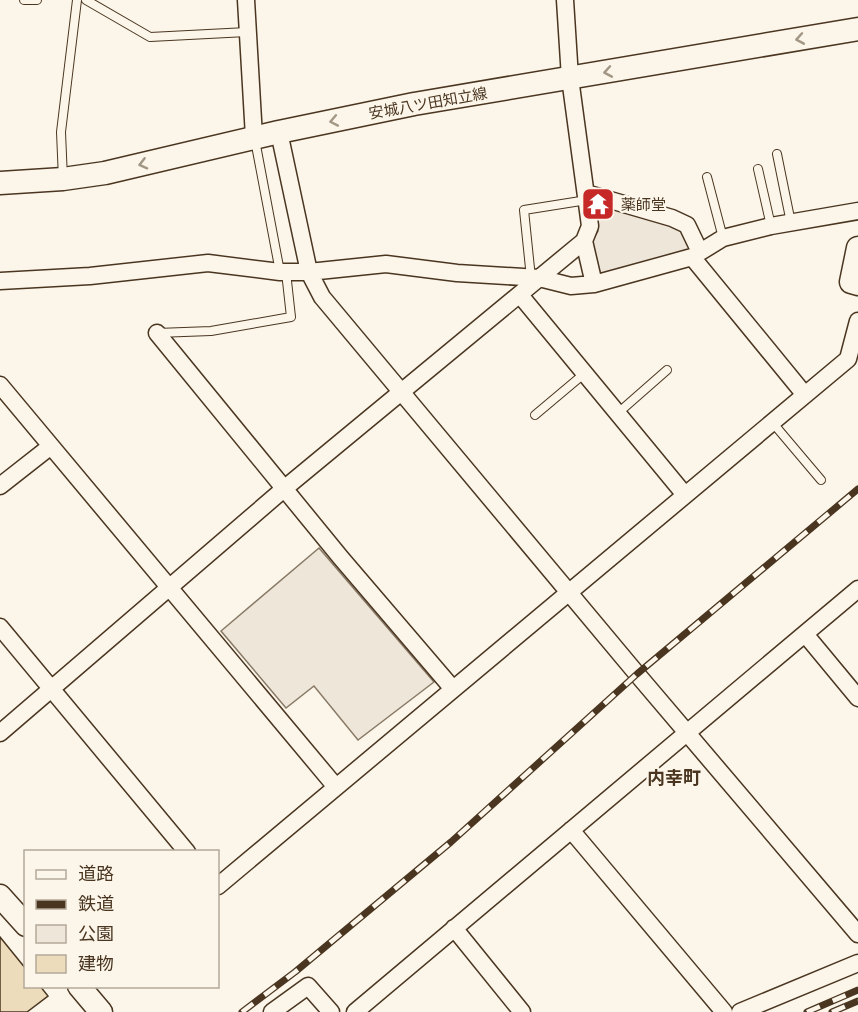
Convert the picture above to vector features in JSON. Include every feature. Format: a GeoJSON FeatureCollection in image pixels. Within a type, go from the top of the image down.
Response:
{"type":"FeatureCollection","features":[{"type":"Feature","properties":{"kind":"main road","name":"安城八ツ田知立線"},"geometry":{"type":"LineString","coordinates":[[0,183],[63,179],[105,173],[254,137],[414,104],[858,29]]}},
{"type":"Feature","properties":{"kind":"main road"},"geometry":{"type":"LineString","coordinates":[[858,248],[851,282],[858,285]]}},
{"type":"Feature","properties":{"kind":"main road"},"geometry":{"type":"LineString","coordinates":[[0,896],[24,923]]}},
{"type":"Feature","properties":{"kind":"main road"},"geometry":{"type":"LineString","coordinates":[[87,989],[101,1012]]}},
{"type":"Feature","properties":{"kind":"street"},"geometry":{"type":"LineString","coordinates":[[246,0],[254,137]]}},
{"type":"Feature","properties":{"kind":"street"},"geometry":{"type":"LineString","coordinates":[[0,733],[285,488],[520,295],[535,278],[584,241],[590,226],[570,78],[565,0]]}},
{"type":"Feature","properties":{"kind":"street"},"geometry":{"type":"LineString","coordinates":[[279,132],[309,272],[322,297],[858,934]]}},
{"type":"Feature","properties":{"kind":"street"},"geometry":{"type":"LineString","coordinates":[[587,196],[672,218],[687,225],[696,255],[805,395]]}},
{"type":"Feature","properties":{"kind":"street"},"geometry":{"type":"LineString","coordinates":[[0,281],[90,276],[208,263],[283,272],[309,272],[386,264],[457,273],[535,278],[571,286],[594,284],[696,255],[723,238],[771,226],[858,211]]}},
{"type":"Feature","properties":{"kind":"street"},"geometry":{"type":"LineString","coordinates":[[584,241],[594,284]]}},
{"type":"Feature","properties":{"kind":"street"},"geometry":{"type":"LineString","coordinates":[[520,295],[685,495]]}},
{"type":"Feature","properties":{"kind":"street"},"geometry":{"type":"LineString","coordinates":[[219,885],[848,359],[858,321]]}},
{"type":"Feature","properties":{"kind":"street"},"geometry":{"type":"LineString","coordinates":[[156,333],[453,688]]}},
{"type":"Feature","properties":{"kind":"street"},"geometry":{"type":"LineString","coordinates":[[0,385],[336,787]]}},
{"type":"Feature","properties":{"kind":"street"},"geometry":{"type":"LineString","coordinates":[[0,486],[51,446]]}},
{"type":"Feature","properties":{"kind":"street"},"geometry":{"type":"LineString","coordinates":[[355,1012],[858,589]]}},
{"type":"Feature","properties":{"kind":"street"},"geometry":{"type":"LineString","coordinates":[[0,627],[185,850]]}},
{"type":"Feature","properties":{"kind":"street"},"geometry":{"type":"LineString","coordinates":[[805,634],[858,698]]}},
{"type":"Feature","properties":{"kind":"street"},"geometry":{"type":"LineString","coordinates":[[571,830],[724,1012]]}},
{"type":"Feature","properties":{"kind":"street"},"geometry":{"type":"LineString","coordinates":[[454,928],[522,1012]]}},
{"type":"Feature","properties":{"kind":"street"},"geometry":{"type":"LineString","coordinates":[[740,1012],[858,963]]}},
{"type":"Feature","properties":{"kind":"street"},"geometry":{"type":"LineString","coordinates":[[272,1012],[308,986],[331,1012]]}},
{"type":"Feature","properties":{"kind":"lane"},"geometry":{"type":"LineString","coordinates":[[24,0],[37,0]]}},
{"type":"Feature","properties":{"kind":"lane"},"geometry":{"type":"LineString","coordinates":[[63,179],[62,132],[77,0]]}},
{"type":"Feature","properties":{"kind":"lane"},"geometry":{"type":"LineString","coordinates":[[86,0],[150,37],[247,32]]}},
{"type":"Feature","properties":{"kind":"lane"},"geometry":{"type":"LineString","coordinates":[[156,333],[211,331],[291,317],[254,137]]}},
{"type":"Feature","properties":{"kind":"lane"},"geometry":{"type":"LineString","coordinates":[[777,154],[791,223]]}},
{"type":"Feature","properties":{"kind":"lane"},"geometry":{"type":"LineString","coordinates":[[758,169],[771,226]]}},
{"type":"Feature","properties":{"kind":"lane"},"geometry":{"type":"LineString","coordinates":[[708,177],[723,238]]}},
{"type":"Feature","properties":{"kind":"lane"},"geometry":{"type":"LineString","coordinates":[[535,278],[524,210],[587,196]]}},
{"type":"Feature","properties":{"kind":"lane"},"geometry":{"type":"LineString","coordinates":[[618,413],[667,370]]}},
{"type":"Feature","properties":{"kind":"lane"},"geometry":{"type":"LineString","coordinates":[[535,415],[585,373]]}},
{"type":"Feature","properties":{"kind":"lane"},"geometry":{"type":"LineString","coordinates":[[772,422],[820,480]]}},
{"type":"Feature","properties":{"kind":"green space"},"geometry":{"type":"Polygon","coordinates":[[[593,200],[685,229],[694,250],[601,277],[592,241],[598,231],[593,200]]]}},
{"type":"Feature","properties":{"kind":"green space"},"geometry":{"type":"Polygon","coordinates":[[[319,548],[434,682],[358,740],[314,686],[286,708],[221,631],[319,548]]]}},
{"type":"Feature","properties":{"kind":"building"},"geometry":{"type":"Polygon","coordinates":[[[0,937],[24,967],[24,988],[42,988],[48,996],[27,1012],[0,1012],[0,937]]]}},
{"type":"Feature","properties":{"kind":"railway"},"geometry":{"type":"LineString","coordinates":[[242,1012],[295,972],[451,842],[637,674],[858,489]]}},
{"type":"Feature","properties":{"kind":"railway"},"geometry":{"type":"LineString","coordinates":[[807,1012],[858,990]]}},
{"type":"Feature","properties":{"kind":"railway"},"geometry":{"type":"LineString","coordinates":[[832,1012],[858,1001]]}},
{"type":"Feature","properties":{"kind":"place","name":"薬師堂"},"geometry":{"type":"Point","coordinates":[598,204]}},
{"type":"Feature","properties":{"kind":"district","name":"内幸町"},"geometry":{"type":"Point","coordinates":[674,778]}}]}
